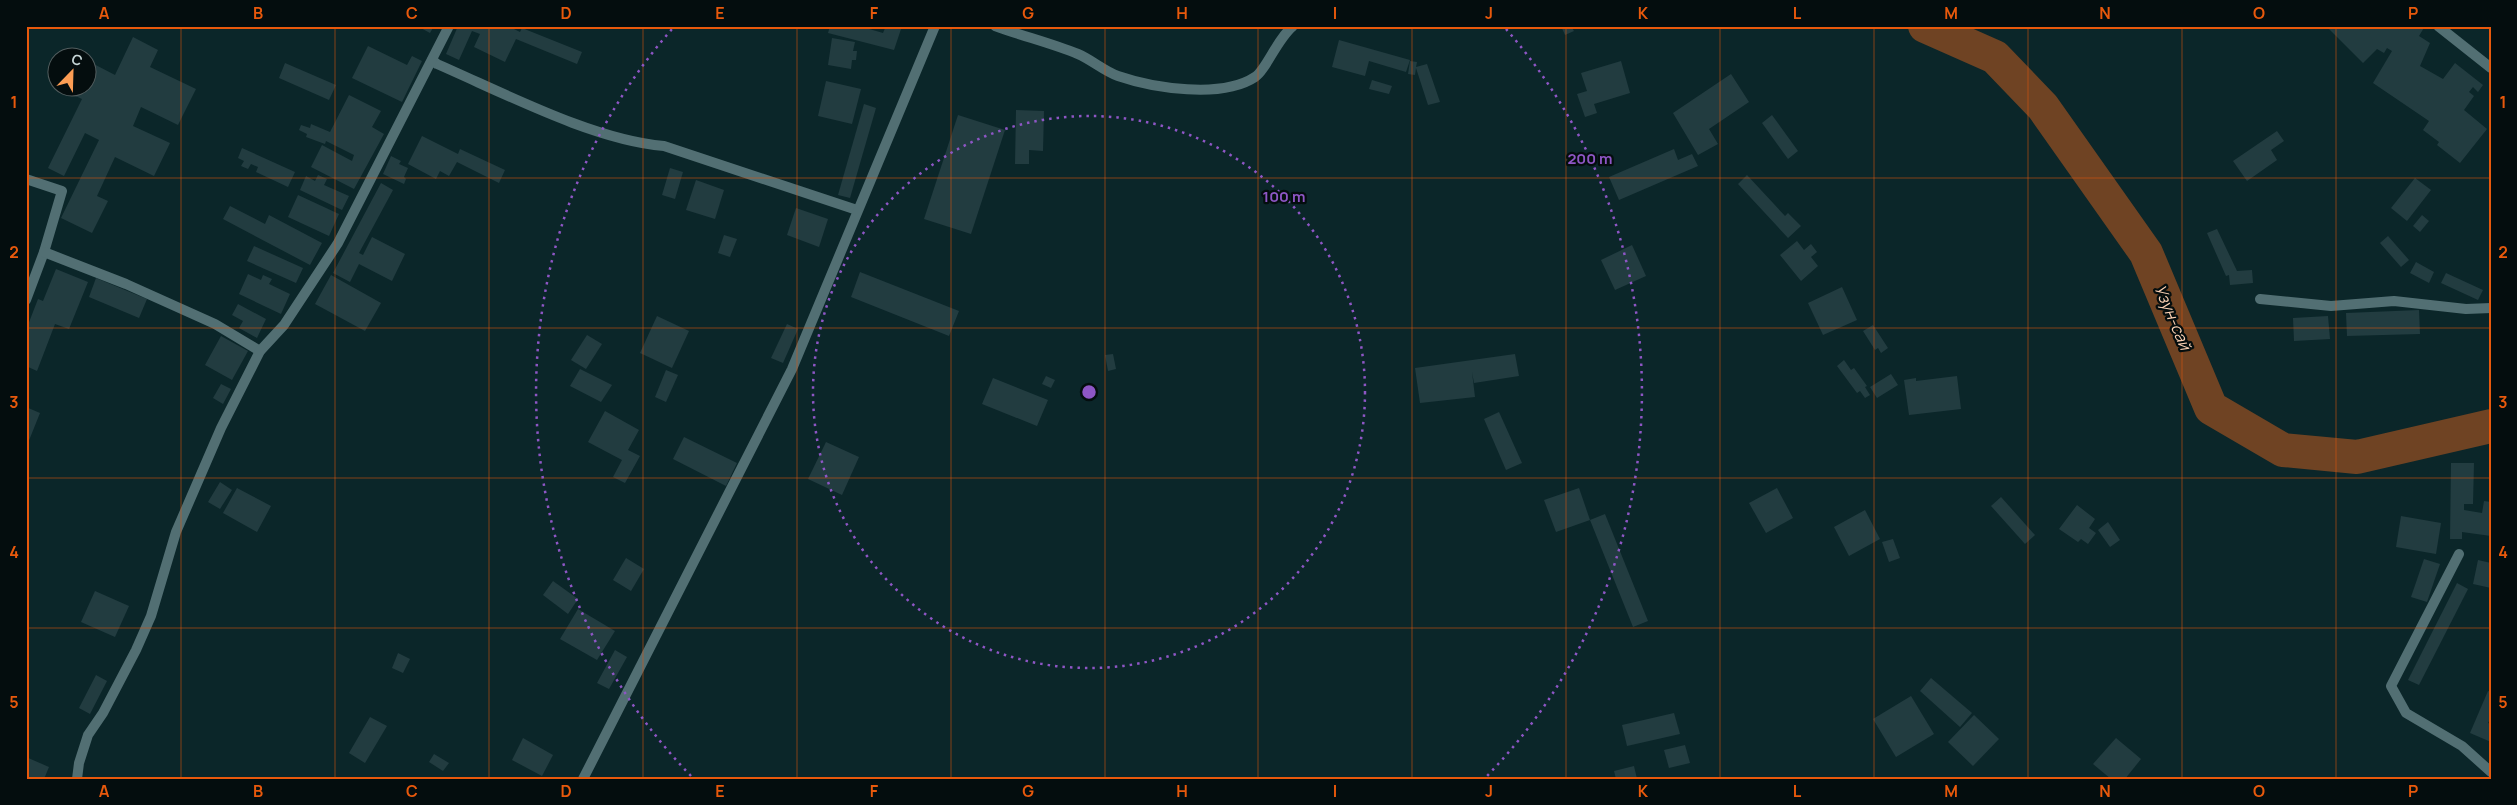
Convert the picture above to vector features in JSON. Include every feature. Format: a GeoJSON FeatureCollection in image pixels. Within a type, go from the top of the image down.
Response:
{"type":"FeatureCollection","features":[{"type":"Feature","properties":{"kind":"street"},"geometry":{"type":"LineString","coordinates":[[77,779],[79,763],[88,735],[103,713],[136,650],[151,616],[176,532],[221,428],[260,351],[284,325],[338,243],[449,26]]}},
{"type":"Feature","properties":{"kind":"street"},"geometry":{"type":"LineString","coordinates":[[583,779],[792,368],[935,26]]}},
{"type":"Feature","properties":{"kind":"street"},"geometry":{"type":"LineString","coordinates":[[995,26],[1078,54],[1117,75],[1182,90],[1218,88],[1246,82],[1257,76],[1283,35],[1293,26]]}},
{"type":"Feature","properties":{"kind":"street"},"geometry":{"type":"LineString","coordinates":[[2438,26],[2491,68]]}},
{"type":"Feature","properties":{"kind":"street"},"geometry":{"type":"LineString","coordinates":[[432,60],[579,124],[643,144],[664,146],[857,210]]}},
{"type":"Feature","properties":{"kind":"street"},"geometry":{"type":"LineString","coordinates":[[26,189],[31,180],[62,191],[44,252],[26,300]]}},
{"type":"Feature","properties":{"kind":"street"},"geometry":{"type":"LineString","coordinates":[[44,252],[126,284],[215,324],[260,351]]}},
{"type":"Feature","properties":{"kind":"street"},"geometry":{"type":"LineString","coordinates":[[2260,299],[2332,306],[2394,301],[2466,309],[2491,308]]}},
{"type":"Feature","properties":{"kind":"street"},"geometry":{"type":"LineString","coordinates":[[2459,554],[2391,686],[2406,713],[2462,746],[2491,772]]}},
{"type":"Feature","properties":{"kind":"building"},"geometry":{"type":"Polygon","coordinates":[[[417,26],[434,26],[430,33],[417,26]]]}},
{"type":"Feature","properties":{"kind":"building"},"geometry":{"type":"Polygon","coordinates":[[[458,26],[508,26],[520,32],[522,28],[582,52],[577,64],[516,39],[505,62],[474,47],[480,34],[472,31],[459,60],[446,54],[458,26]]]}},
{"type":"Feature","properties":{"kind":"building"},"geometry":{"type":"Polygon","coordinates":[[[830,26],[859,26],[883,33],[886,26],[902,26],[894,50],[828,33],[830,26]]]}},
{"type":"Feature","properties":{"kind":"building"},"geometry":{"type":"Polygon","coordinates":[[[1561,26],[1571,26],[1574,31],[1565,35],[1561,26]]]}},
{"type":"Feature","properties":{"kind":"building"},"geometry":{"type":"Polygon","coordinates":[[[2326,26],[2425,26],[2419,36],[2430,43],[2420,66],[2443,79],[2455,63],[2483,85],[2478,92],[2473,87],[2469,92],[2474,96],[2464,110],[2487,129],[2460,163],[2437,145],[2439,142],[2423,130],[2429,121],[2373,83],[2392,51],[2387,48],[2384,53],[2377,49],[2363,63],[2326,26]]]}},
{"type":"Feature","properties":{"kind":"building"},"geometry":{"type":"Polygon","coordinates":[[[133,37],[158,50],[150,67],[196,89],[178,125],[141,107],[133,126],[170,143],[154,176],[115,157],[97,196],[108,201],[92,233],[61,218],[99,140],[85,133],[64,176],[48,168],[82,99],[80,98],[98,98],[98,66],[115,75],[133,37]]]}},
{"type":"Feature","properties":{"kind":"building"},"geometry":{"type":"Polygon","coordinates":[[[832,38],[855,42],[853,51],[857,51],[856,60],[852,60],[851,69],[828,65],[832,38]]]}},
{"type":"Feature","properties":{"kind":"building"},"geometry":{"type":"Polygon","coordinates":[[[1339,40],[1410,60],[1406,72],[1369,61],[1365,76],[1332,67],[1339,40]]]}},
{"type":"Feature","properties":{"kind":"building"},"geometry":{"type":"Polygon","coordinates":[[[368,46],[407,65],[412,56],[422,61],[402,102],[352,78],[368,46]]]}},
{"type":"Feature","properties":{"kind":"building"},"geometry":{"type":"Polygon","coordinates":[[[1410,61],[1417,62],[1416,67],[1427,64],[1440,102],[1428,105],[1416,68],[1415,75],[1408,74],[1410,61]]]}},
{"type":"Feature","properties":{"kind":"building"},"geometry":{"type":"Polygon","coordinates":[[[1621,61],[1630,93],[1594,104],[1597,113],[1585,117],[1577,94],[1587,91],[1581,73],[1621,61]]]}},
{"type":"Feature","properties":{"kind":"building"},"geometry":{"type":"Polygon","coordinates":[[[285,63],[336,85],[329,100],[279,78],[285,63]]]}},
{"type":"Feature","properties":{"kind":"building"},"geometry":{"type":"Polygon","coordinates":[[[1731,74],[1749,102],[1709,129],[1718,144],[1698,155],[1673,113],[1731,74]]]}},
{"type":"Feature","properties":{"kind":"building"},"geometry":{"type":"Polygon","coordinates":[[[1372,80],[1392,86],[1389,94],[1369,89],[1372,80]]]}},
{"type":"Feature","properties":{"kind":"building"},"geometry":{"type":"Polygon","coordinates":[[[826,81],[861,89],[852,124],[818,116],[826,81]]]}},
{"type":"Feature","properties":{"kind":"building"},"geometry":{"type":"Polygon","coordinates":[[[349,95],[381,111],[372,127],[384,134],[354,189],[311,167],[322,145],[352,161],[354,155],[326,141],[325,144],[306,137],[307,134],[299,130],[301,125],[310,128],[311,124],[330,132],[349,95]]]}},
{"type":"Feature","properties":{"kind":"building"},"geometry":{"type":"Polygon","coordinates":[[[864,104],[876,108],[850,198],[838,195],[864,104]]]}},
{"type":"Feature","properties":{"kind":"building"},"geometry":{"type":"Polygon","coordinates":[[[1016,110],[1044,111],[1043,151],[1029,150],[1029,164],[1015,164],[1016,110]]]}},
{"type":"Feature","properties":{"kind":"building"},"geometry":{"type":"Polygon","coordinates":[[[958,115],[1005,130],[971,234],[924,219],[958,115]]]}},
{"type":"Feature","properties":{"kind":"building"},"geometry":{"type":"Polygon","coordinates":[[[1772,115],[1798,151],[1788,159],[1762,123],[1772,115]]]}},
{"type":"Feature","properties":{"kind":"building"},"geometry":{"type":"Polygon","coordinates":[[[2277,131],[2284,141],[2271,150],[2277,160],[2247,181],[2233,161],[2277,131]]]}},
{"type":"Feature","properties":{"kind":"building"},"geometry":{"type":"Polygon","coordinates":[[[422,136],[458,154],[460,149],[505,170],[499,183],[457,162],[449,176],[440,171],[436,179],[408,164],[422,136]]]}},
{"type":"Feature","properties":{"kind":"building"},"geometry":{"type":"Polygon","coordinates":[[[242,148],[295,172],[288,187],[256,172],[258,167],[251,164],[248,169],[241,166],[244,161],[238,158],[242,148]]]}},
{"type":"Feature","properties":{"kind":"building"},"geometry":{"type":"Polygon","coordinates":[[[1674,149],[1678,160],[1692,154],[1698,166],[1619,200],[1609,177],[1674,149]]]}},
{"type":"Feature","properties":{"kind":"building"},"geometry":{"type":"Polygon","coordinates":[[[391,156],[401,161],[399,164],[408,168],[404,177],[406,179],[404,184],[383,174],[391,156]]]}},
{"type":"Feature","properties":{"kind":"building"},"geometry":{"type":"Polygon","coordinates":[[[670,168],[683,172],[675,199],[662,195],[670,168]]]}},
{"type":"Feature","properties":{"kind":"building"},"geometry":{"type":"Polygon","coordinates":[[[318,175],[327,179],[324,185],[349,196],[342,210],[300,190],[306,176],[315,181],[318,175]]]}},
{"type":"Feature","properties":{"kind":"building"},"geometry":{"type":"Polygon","coordinates":[[[1747,175],[1785,216],[1788,213],[1801,226],[1788,238],[1738,184],[1747,175]]]}},
{"type":"Feature","properties":{"kind":"building"},"geometry":{"type":"Polygon","coordinates":[[[2415,178],[2431,190],[2407,221],[2391,208],[2415,178]]]}},
{"type":"Feature","properties":{"kind":"building"},"geometry":{"type":"Polygon","coordinates":[[[696,180],[724,190],[715,219],[686,210],[696,180]]]}},
{"type":"Feature","properties":{"kind":"building"},"geometry":{"type":"Polygon","coordinates":[[[381,183],[393,190],[359,253],[363,255],[372,237],[405,254],[392,281],[359,264],[350,282],[333,273],[381,183]]]}},
{"type":"Feature","properties":{"kind":"building"},"geometry":{"type":"Polygon","coordinates":[[[298,195],[339,214],[329,236],[288,217],[298,195]]]}},
{"type":"Feature","properties":{"kind":"building"},"geometry":{"type":"Polygon","coordinates":[[[230,206],[265,224],[269,215],[322,243],[310,265],[223,219],[230,206]]]}},
{"type":"Feature","properties":{"kind":"building"},"geometry":{"type":"Polygon","coordinates":[[[796,208],[828,219],[819,247],[787,235],[796,208]]]}},
{"type":"Feature","properties":{"kind":"building"},"geometry":{"type":"Polygon","coordinates":[[[2422,215],[2429,221],[2420,232],[2413,226],[2422,215]]]}},
{"type":"Feature","properties":{"kind":"building"},"geometry":{"type":"Polygon","coordinates":[[[2217,229],[2237,271],[2252,270],[2253,283],[2230,285],[2229,275],[2226,276],[2207,233],[2217,229]]]}},
{"type":"Feature","properties":{"kind":"building"},"geometry":{"type":"Polygon","coordinates":[[[724,235],[737,239],[730,257],[718,253],[724,235]]]}},
{"type":"Feature","properties":{"kind":"building"},"geometry":{"type":"Polygon","coordinates":[[[2388,236],[2409,260],[2401,267],[2380,243],[2388,236]]]}},
{"type":"Feature","properties":{"kind":"building"},"geometry":{"type":"Polygon","coordinates":[[[1797,241],[1804,250],[1811,244],[1817,252],[1811,257],[1818,266],[1801,281],[1780,255],[1797,241]]]}},
{"type":"Feature","properties":{"kind":"building"},"geometry":{"type":"Polygon","coordinates":[[[1632,245],[1646,276],[1615,290],[1601,260],[1632,245]]]}},
{"type":"Feature","properties":{"kind":"building"},"geometry":{"type":"Polygon","coordinates":[[[254,246],[303,268],[296,283],[247,261],[254,246]]]}},
{"type":"Feature","properties":{"kind":"building"},"geometry":{"type":"Polygon","coordinates":[[[2416,262],[2434,272],[2429,283],[2410,273],[2416,262]]]}},
{"type":"Feature","properties":{"kind":"building"},"geometry":{"type":"Polygon","coordinates":[[[56,269],[88,282],[69,329],[55,324],[37,371],[26,366],[26,330],[38,299],[43,301],[56,269]]]}},
{"type":"Feature","properties":{"kind":"building"},"geometry":{"type":"Polygon","coordinates":[[[860,272],[959,311],[949,336],[851,297],[860,272]]]}},
{"type":"Feature","properties":{"kind":"building"},"geometry":{"type":"Polygon","coordinates":[[[2446,273],[2483,290],[2478,300],[2441,283],[2446,273]]]}},
{"type":"Feature","properties":{"kind":"building"},"geometry":{"type":"Polygon","coordinates":[[[248,274],[261,280],[263,275],[272,279],[269,284],[290,294],[281,314],[239,294],[248,274]]]}},
{"type":"Feature","properties":{"kind":"building"},"geometry":{"type":"Polygon","coordinates":[[[331,275],[381,303],[365,331],[315,304],[331,275]]]}},
{"type":"Feature","properties":{"kind":"building"},"geometry":{"type":"Polygon","coordinates":[[[96,278],[147,299],[139,318],[89,297],[96,278]]]}},
{"type":"Feature","properties":{"kind":"building"},"geometry":{"type":"Polygon","coordinates":[[[1842,287],[1857,320],[1823,335],[1808,303],[1842,287]]]}},
{"type":"Feature","properties":{"kind":"building"},"geometry":{"type":"Polygon","coordinates":[[[238,304],[266,319],[257,338],[239,328],[243,321],[232,315],[238,304]]]}},
{"type":"Feature","properties":{"kind":"building"},"geometry":{"type":"Polygon","coordinates":[[[2419,310],[2420,334],[2347,336],[2346,313],[2419,310]]]}},
{"type":"Feature","properties":{"kind":"building"},"geometry":{"type":"Polygon","coordinates":[[[657,316],[689,331],[672,368],[640,353],[657,316]]]}},
{"type":"Feature","properties":{"kind":"building"},"geometry":{"type":"Polygon","coordinates":[[[2328,316],[2330,339],[2294,341],[2293,318],[2328,316]]]}},
{"type":"Feature","properties":{"kind":"building"},"geometry":{"type":"Polygon","coordinates":[[[787,324],[798,329],[783,363],[771,358],[787,324]]]}},
{"type":"Feature","properties":{"kind":"building"},"geometry":{"type":"Polygon","coordinates":[[[1873,325],[1888,348],[1881,353],[1878,348],[1875,350],[1863,331],[1873,325]]]}},
{"type":"Feature","properties":{"kind":"building"},"geometry":{"type":"Polygon","coordinates":[[[587,335],[602,344],[586,369],[571,360],[587,335]]]}},
{"type":"Feature","properties":{"kind":"building"},"geometry":{"type":"Polygon","coordinates":[[[221,336],[248,351],[232,380],[205,365],[221,336]]]}},
{"type":"Feature","properties":{"kind":"building"},"geometry":{"type":"Polygon","coordinates":[[[1113,354],[1116,369],[1108,371],[1105,355],[1113,354]]]}},
{"type":"Feature","properties":{"kind":"building"},"geometry":{"type":"Polygon","coordinates":[[[1515,354],[1519,376],[1474,383],[1472,372],[1475,397],[1420,403],[1415,368],[1515,354]]]}},
{"type":"Feature","properties":{"kind":"building"},"geometry":{"type":"Polygon","coordinates":[[[1844,360],[1851,370],[1854,368],[1867,386],[1865,387],[1870,395],[1865,398],[1860,391],[1857,393],[1837,366],[1844,360]]]}},
{"type":"Feature","properties":{"kind":"building"},"geometry":{"type":"Polygon","coordinates":[[[580,369],[612,385],[601,402],[570,386],[580,369]]]}},
{"type":"Feature","properties":{"kind":"building"},"geometry":{"type":"Polygon","coordinates":[[[666,370],[678,375],[666,402],[655,397],[666,370]]]}},
{"type":"Feature","properties":{"kind":"building"},"geometry":{"type":"Polygon","coordinates":[[[1891,374],[1898,385],[1877,398],[1870,387],[1891,374]]]}},
{"type":"Feature","properties":{"kind":"building"},"geometry":{"type":"Polygon","coordinates":[[[1046,376],[1055,380],[1051,388],[1042,384],[1046,376]]]}},
{"type":"Feature","properties":{"kind":"building"},"geometry":{"type":"Polygon","coordinates":[[[1957,376],[1961,409],[1909,415],[1904,380],[1916,378],[1916,381],[1957,376]]]}},
{"type":"Feature","properties":{"kind":"building"},"geometry":{"type":"Polygon","coordinates":[[[993,378],[1048,400],[1037,426],[982,404],[993,378]]]}},
{"type":"Feature","properties":{"kind":"building"},"geometry":{"type":"Polygon","coordinates":[[[221,384],[231,389],[223,404],[213,398],[221,384]]]}},
{"type":"Feature","properties":{"kind":"building"},"geometry":{"type":"Polygon","coordinates":[[[26,407],[40,413],[26,448],[26,407]]]}},
{"type":"Feature","properties":{"kind":"building"},"geometry":{"type":"Polygon","coordinates":[[[605,411],[639,430],[628,450],[640,456],[625,483],[613,477],[622,460],[588,442],[605,411]]]}},
{"type":"Feature","properties":{"kind":"building"},"geometry":{"type":"Polygon","coordinates":[[[1499,412],[1522,463],[1506,470],[1484,419],[1499,412]]]}},
{"type":"Feature","properties":{"kind":"building"},"geometry":{"type":"Polygon","coordinates":[[[684,437],[737,463],[726,486],[673,459],[684,437]]]}},
{"type":"Feature","properties":{"kind":"building"},"geometry":{"type":"Polygon","coordinates":[[[826,442],[859,457],[842,495],[808,479],[826,442]]]}},
{"type":"Feature","properties":{"kind":"building"},"geometry":{"type":"Polygon","coordinates":[[[2451,463],[2474,463],[2473,504],[2464,504],[2464,510],[2482,513],[2484,501],[2491,502],[2491,536],[2462,532],[2462,539],[2450,539],[2451,463]]]}},
{"type":"Feature","properties":{"kind":"building"},"geometry":{"type":"Polygon","coordinates":[[[220,482],[232,490],[220,509],[208,502],[220,482]]]}},
{"type":"Feature","properties":{"kind":"building"},"geometry":{"type":"Polygon","coordinates":[[[237,488],[271,506],[257,532],[223,513],[237,488]]]}},
{"type":"Feature","properties":{"kind":"building"},"geometry":{"type":"Polygon","coordinates":[[[1579,488],[1590,520],[1556,532],[1544,500],[1579,488]]]}},
{"type":"Feature","properties":{"kind":"building"},"geometry":{"type":"Polygon","coordinates":[[[1777,488],[1793,518],[1766,533],[1749,503],[1777,488]]]}},
{"type":"Feature","properties":{"kind":"building"},"geometry":{"type":"Polygon","coordinates":[[[2001,497],[2035,535],[2025,544],[1991,506],[2001,497]]]}},
{"type":"Feature","properties":{"kind":"building"},"geometry":{"type":"Polygon","coordinates":[[[2077,505],[2095,519],[2089,528],[2096,533],[2088,544],[2081,539],[2078,542],[2059,529],[2077,505]]]}},
{"type":"Feature","properties":{"kind":"building"},"geometry":{"type":"Polygon","coordinates":[[[1865,510],[1880,539],[1849,556],[1834,527],[1865,510]]]}},
{"type":"Feature","properties":{"kind":"building"},"geometry":{"type":"Polygon","coordinates":[[[1605,514],[1648,621],[1633,627],[1590,520],[1605,514]]]}},
{"type":"Feature","properties":{"kind":"building"},"geometry":{"type":"Polygon","coordinates":[[[2401,516],[2441,523],[2436,554],[2396,547],[2401,516]]]}},
{"type":"Feature","properties":{"kind":"building"},"geometry":{"type":"Polygon","coordinates":[[[2108,522],[2120,540],[2110,547],[2098,530],[2108,522]]]}},
{"type":"Feature","properties":{"kind":"building"},"geometry":{"type":"Polygon","coordinates":[[[1893,539],[1900,558],[1889,562],[1882,542],[1893,539]]]}},
{"type":"Feature","properties":{"kind":"building"},"geometry":{"type":"Polygon","coordinates":[[[626,558],[644,569],[631,591],[613,580],[626,558]]]}},
{"type":"Feature","properties":{"kind":"building"},"geometry":{"type":"Polygon","coordinates":[[[2424,559],[2440,564],[2427,602],[2411,597],[2424,559]]]}},
{"type":"Feature","properties":{"kind":"building"},"geometry":{"type":"Polygon","coordinates":[[[2478,560],[2491,563],[2491,588],[2473,584],[2478,560]]]}},
{"type":"Feature","properties":{"kind":"building"},"geometry":{"type":"Polygon","coordinates":[[[553,581],[578,599],[568,614],[543,595],[553,581]]]}},
{"type":"Feature","properties":{"kind":"building"},"geometry":{"type":"Polygon","coordinates":[[[2457,583],[2468,589],[2419,685],[2408,680],[2457,583]]]}},
{"type":"Feature","properties":{"kind":"building"},"geometry":{"type":"Polygon","coordinates":[[[95,591],[129,606],[115,637],[81,622],[95,591]]]}},
{"type":"Feature","properties":{"kind":"building"},"geometry":{"type":"Polygon","coordinates":[[[578,609],[615,631],[597,660],[560,639],[578,609]]]}},
{"type":"Feature","properties":{"kind":"building"},"geometry":{"type":"Polygon","coordinates":[[[615,650],[627,657],[609,689],[597,683],[615,650]]]}},
{"type":"Feature","properties":{"kind":"building"},"geometry":{"type":"Polygon","coordinates":[[[398,653],[410,659],[403,673],[392,668],[398,653]]]}},
{"type":"Feature","properties":{"kind":"building"},"geometry":{"type":"Polygon","coordinates":[[[96,675],[107,681],[90,714],[79,708],[96,675]]]}},
{"type":"Feature","properties":{"kind":"building"},"geometry":{"type":"Polygon","coordinates":[[[1931,678],[1972,713],[1960,727],[1920,691],[1931,678]]]}},
{"type":"Feature","properties":{"kind":"building"},"geometry":{"type":"Polygon","coordinates":[[[2488,691],[2491,692],[2491,717],[2488,723],[2491,724],[2491,742],[2470,733],[2488,691]]]}},
{"type":"Feature","properties":{"kind":"building"},"geometry":{"type":"Polygon","coordinates":[[[1911,696],[1934,734],[1896,757],[1873,719],[1911,696]]]}},
{"type":"Feature","properties":{"kind":"building"},"geometry":{"type":"Polygon","coordinates":[[[1674,713],[1680,734],[1627,746],[1622,725],[1674,713]]]}},
{"type":"Feature","properties":{"kind":"building"},"geometry":{"type":"Polygon","coordinates":[[[1974,715],[1999,739],[1973,766],[1948,742],[1974,715]]]}},
{"type":"Feature","properties":{"kind":"building"},"geometry":{"type":"Polygon","coordinates":[[[370,717],[387,726],[365,763],[349,753],[370,717]]]}},
{"type":"Feature","properties":{"kind":"building"},"geometry":{"type":"Polygon","coordinates":[[[523,738],[553,755],[542,776],[512,760],[523,738]]]}},
{"type":"Feature","properties":{"kind":"building"},"geometry":{"type":"Polygon","coordinates":[[[2116,738],[2141,759],[2125,779],[2111,779],[2093,764],[2116,738]]]}},
{"type":"Feature","properties":{"kind":"building"},"geometry":{"type":"Polygon","coordinates":[[[1685,745],[1690,763],[1669,768],[1664,750],[1685,745]]]}},
{"type":"Feature","properties":{"kind":"building"},"geometry":{"type":"Polygon","coordinates":[[[434,754],[449,763],[443,771],[429,762],[434,754]]]}},
{"type":"Feature","properties":{"kind":"building"},"geometry":{"type":"Polygon","coordinates":[[[26,757],[49,767],[44,779],[26,779],[26,757]]]}},
{"type":"Feature","properties":{"kind":"building"},"geometry":{"type":"Polygon","coordinates":[[[1634,766],[1637,779],[1616,779],[1614,771],[1634,766]]]}},
{"type":"Feature","properties":{"kind":"waterway","name":"Узун-сай"},"geometry":{"type":"LineString","coordinates":[[1925,26],[1995,57],[2043,107],[2146,253],[2211,408],[2283,450],[2357,457],[2491,426]]}}]}
